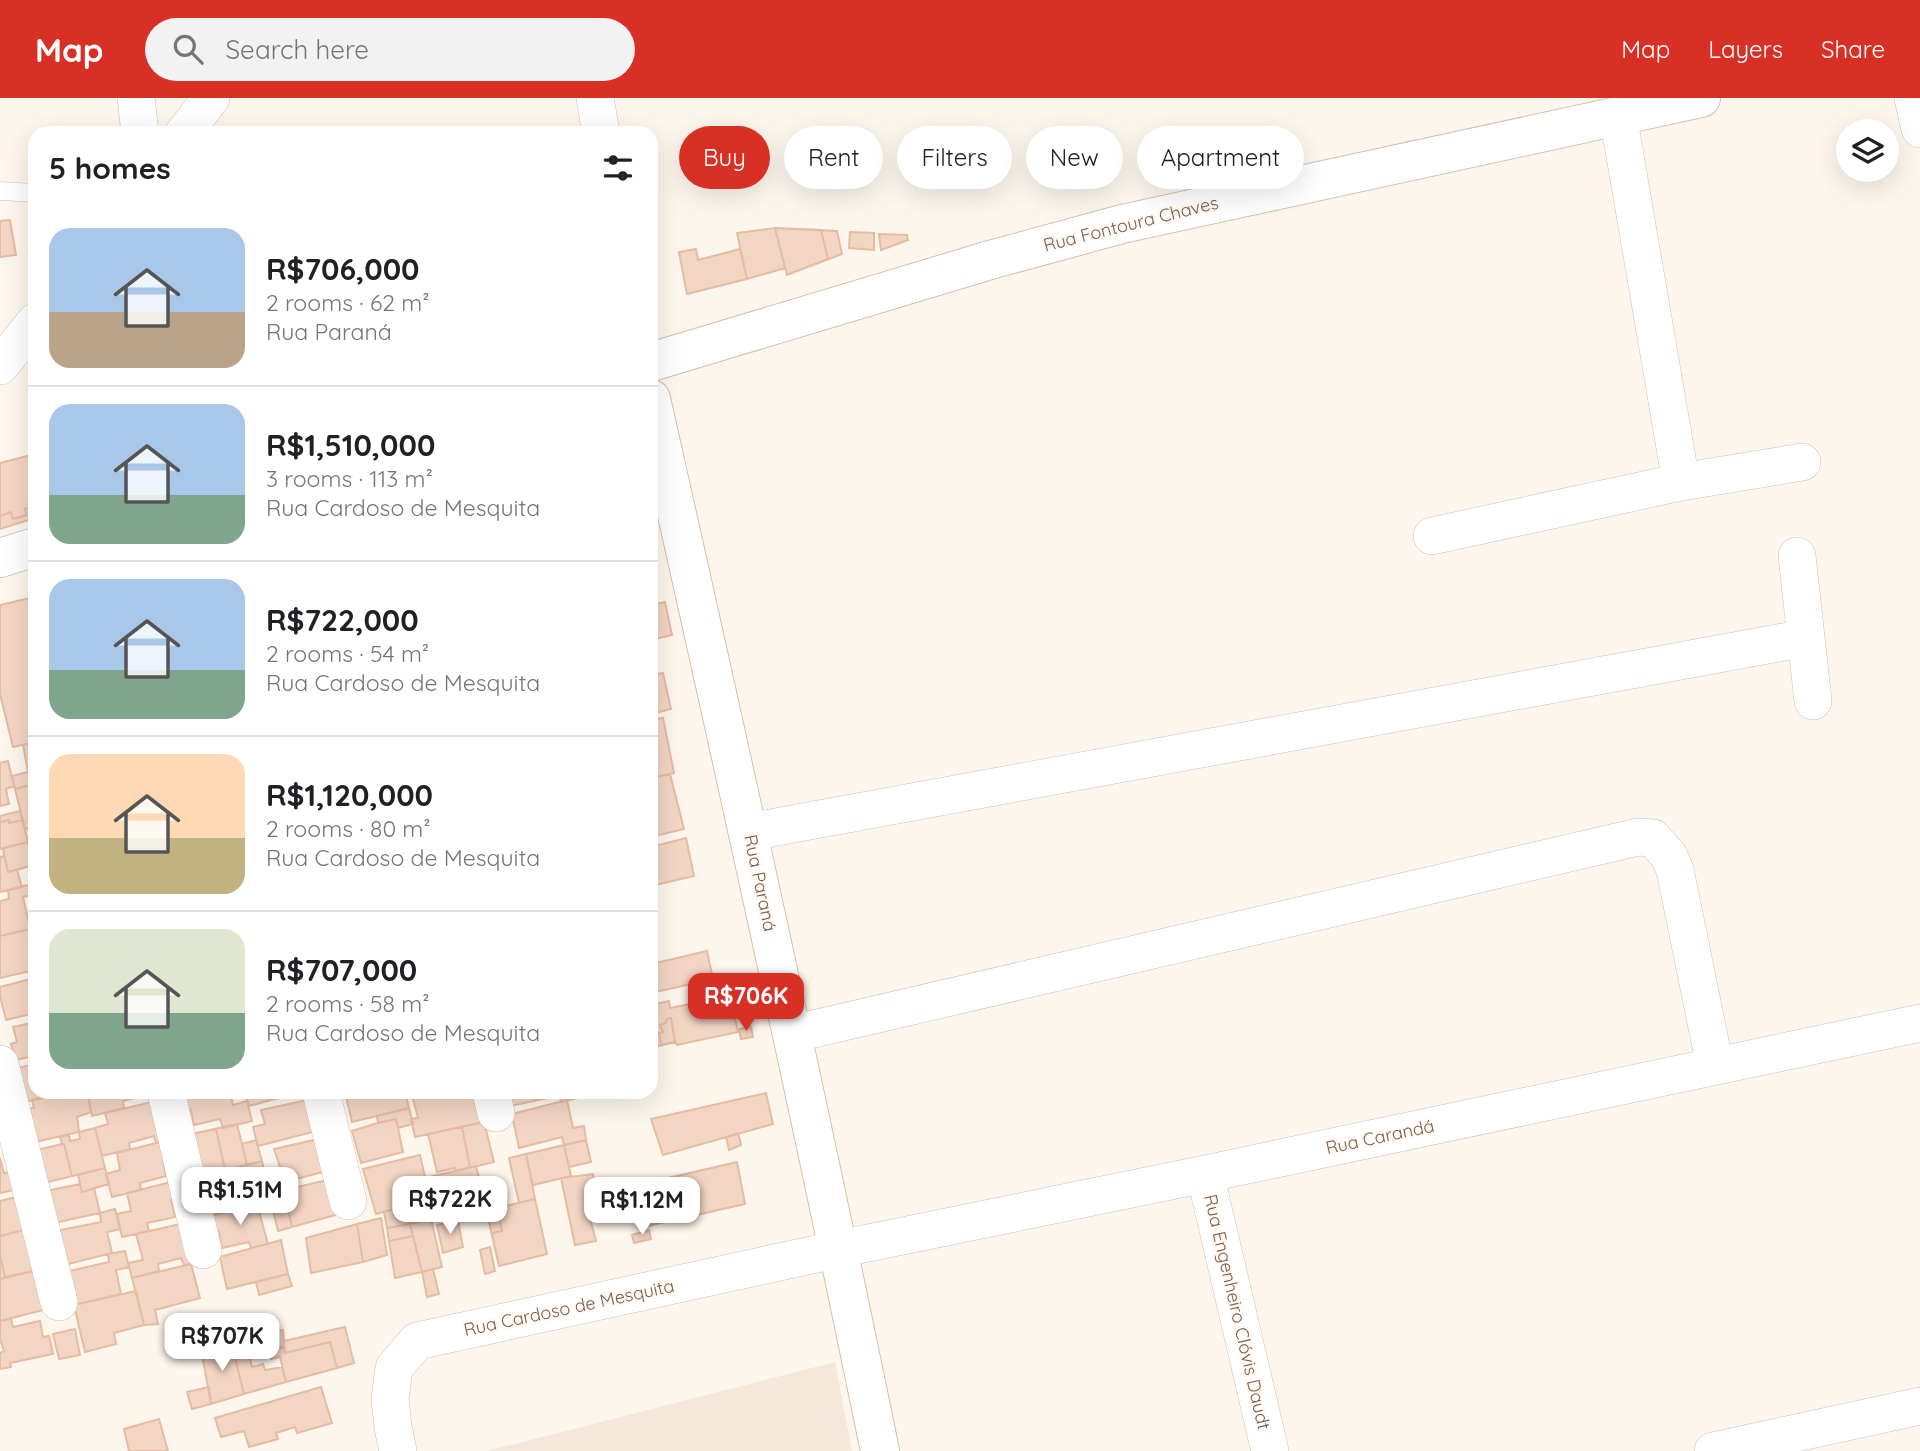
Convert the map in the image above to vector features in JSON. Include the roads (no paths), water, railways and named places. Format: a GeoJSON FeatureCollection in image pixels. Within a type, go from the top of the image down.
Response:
{"type":"FeatureCollection","features":[{"type":"Feature","properties":{"kind":"street"},"geometry":{"type":"LineString","coordinates":[[136,98],[139,126]]}},
{"type":"Feature","properties":{"kind":"street"},"geometry":{"type":"LineString","coordinates":[[189,126],[211,98]]}},
{"type":"Feature","properties":{"kind":"street"},"geometry":{"type":"LineString","coordinates":[[594,98],[600,126]]}},
{"type":"Feature","properties":{"kind":"street","name":"Rua Fontoura Chaves"},"geometry":{"type":"LineString","coordinates":[[658,360],[990,260],[1122,224],[1701,98]]}},
{"type":"Feature","properties":{"kind":"street"},"geometry":{"type":"LineString","coordinates":[[1913,98],[1920,129]]}},
{"type":"Feature","properties":{"kind":"street"},"geometry":{"type":"LineString","coordinates":[[1618,115],[1681,482]]}},
{"type":"Feature","properties":{"kind":"street"},"geometry":{"type":"LineString","coordinates":[[0,366],[28,331]]}},
{"type":"Feature","properties":{"kind":"street","name":"Rua Paraná"},"geometry":{"type":"LineString","coordinates":[[658,430],[793,1034],[880,1451]]}},
{"type":"Feature","properties":{"kind":"street"},"geometry":{"type":"LineString","coordinates":[[1432,536],[1681,482],[1802,462]]}},
{"type":"Feature","properties":{"kind":"street"},"geometry":{"type":"LineString","coordinates":[[1797,556],[1813,701]]}},
{"type":"Feature","properties":{"kind":"street"},"geometry":{"type":"LineString","coordinates":[[749,832],[1805,638]]}},
{"type":"Feature","properties":{"kind":"street"},"geometry":{"type":"LineString","coordinates":[[793,1034],[1638,837],[1653,838],[1669,856],[1675,870],[1715,1066]]}},
{"type":"Feature","properties":{"kind":"street","name":"Rua Carandá"},"geometry":{"type":"LineString","coordinates":[[839,1249],[1920,1023]]}},
{"type":"Feature","properties":{"kind":"street"},"geometry":{"type":"LineString","coordinates":[[0,1064],[59,1302]]}},
{"type":"Feature","properties":{"kind":"street"},"geometry":{"type":"LineString","coordinates":[[168,1099],[203,1250]]}},
{"type":"Feature","properties":{"kind":"street"},"geometry":{"type":"LineString","coordinates":[[323,1099],[348,1201]]}},
{"type":"Feature","properties":{"kind":"street","name":"Rua Engenheiro Clóvis Daudt"},"geometry":{"type":"LineString","coordinates":[[1205,1174],[1269,1451]]}},
{"type":"Feature","properties":{"kind":"street","name":"Rua Cardoso de Mesquita"},"geometry":{"type":"LineString","coordinates":[[398,1451],[390,1399],[394,1368],[416,1341],[839,1249]]}},
{"type":"Feature","properties":{"kind":"street"},"geometry":{"type":"LineString","coordinates":[[1713,1451],[1920,1406]]}},
{"type":"Feature","properties":{"kind":"lane"},"geometry":{"type":"LineString","coordinates":[[0,191],[28,193]]}}]}
